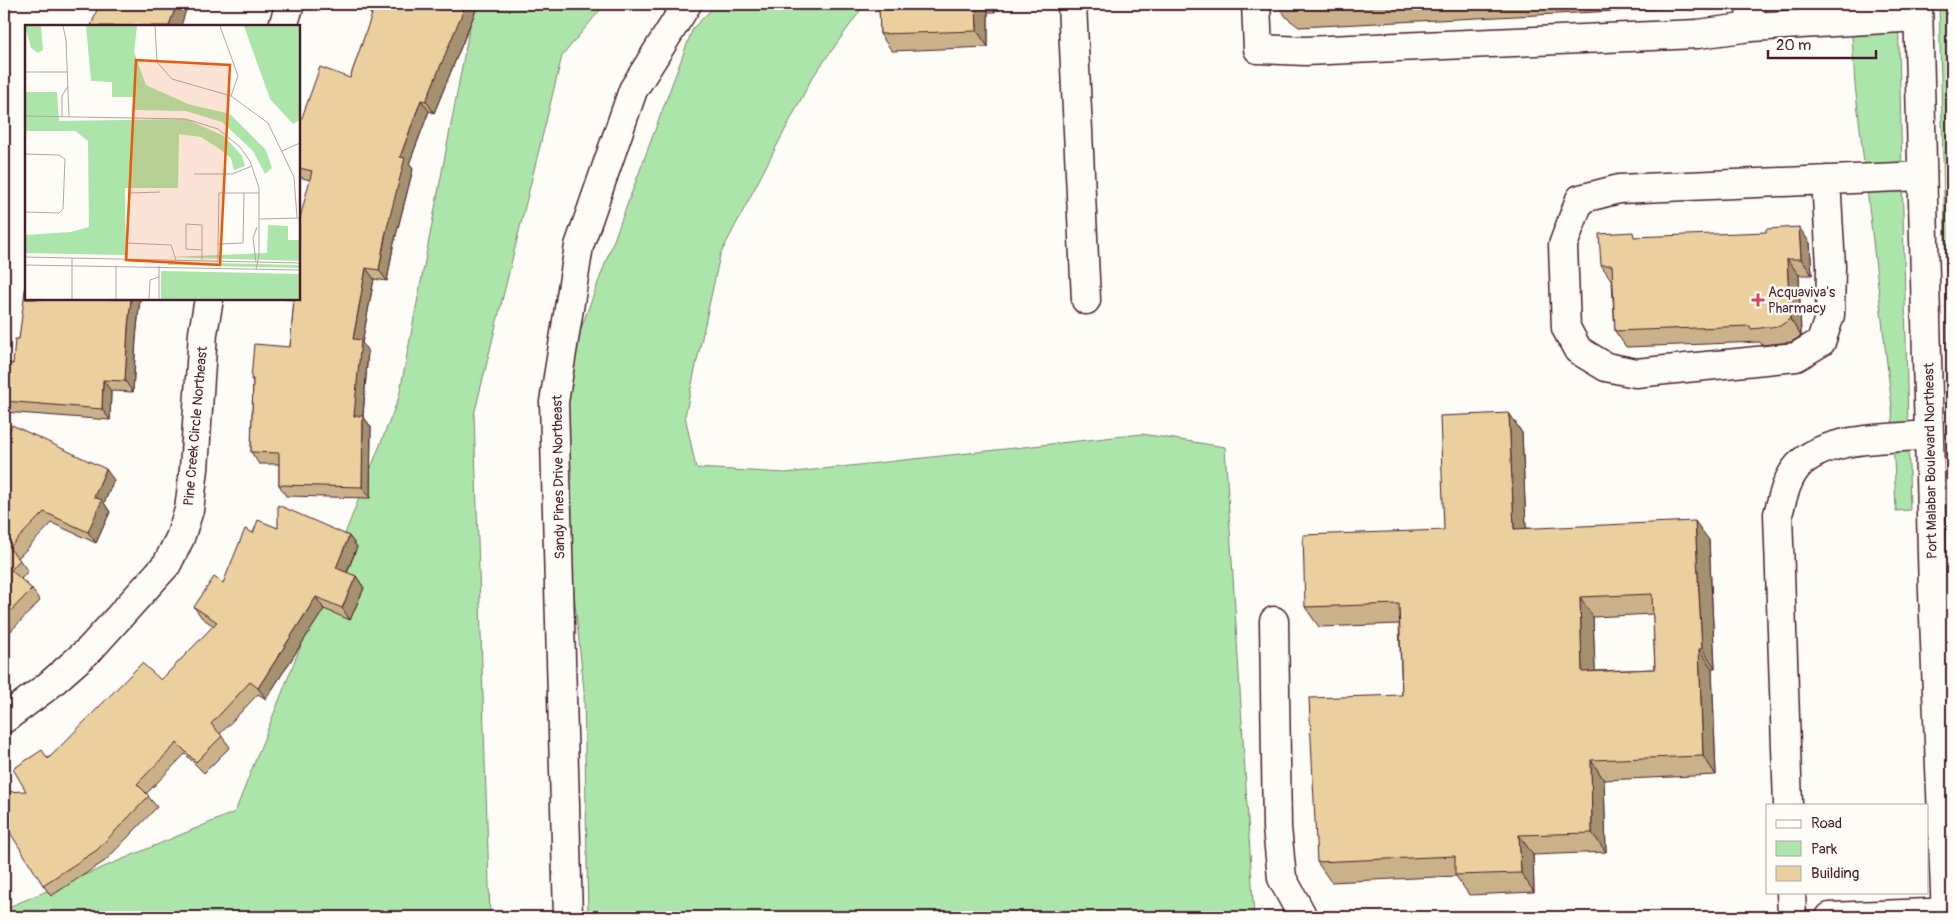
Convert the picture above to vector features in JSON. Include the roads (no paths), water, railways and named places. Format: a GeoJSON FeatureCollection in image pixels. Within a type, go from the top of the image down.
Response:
{"type":"FeatureCollection","features":[{"type":"Feature","properties":{"kind":"street"},"geometry":{"type":"LineString","coordinates":[[283,25],[290,4]]}},
{"type":"Feature","properties":{"kind":"street","name":"Sandy Pines Drive Northeast"},"geometry":{"type":"LineString","coordinates":[[568,917],[554,402],[579,246],[633,90],[687,4]]}},
{"type":"Feature","properties":{"kind":"street"},"geometry":{"type":"LineString","coordinates":[[1072,4],[1086,300]]}},
{"type":"Feature","properties":{"kind":"street"},"geometry":{"type":"LineString","coordinates":[[1256,4],[1258,49],[1305,51],[1698,34],[1750,16],[1918,11]]}},
{"type":"Feature","properties":{"kind":"street","name":"Port Malabar Boulevard Northeast"},"geometry":{"type":"LineString","coordinates":[[1918,11],[1929,435],[1943,593],[1948,914]]}},
{"type":"Feature","properties":{"kind":"street"},"geometry":{"type":"LineString","coordinates":[[1826,180],[1831,266],[1830,316],[1821,342],[1796,357],[1636,373],[1606,367],[1578,350],[1566,328],[1563,245],[1580,199],[1619,189],[1826,180],[1922,176]]}},
{"type":"Feature","properties":{"kind":"street","name":"Pine Creek Circle Northeast"},"geometry":{"type":"LineString","coordinates":[[4,719],[48,686],[90,649],[166,564],[180,538],[189,510],[194,469],[203,333],[209,300]]}},
{"type":"Feature","properties":{"kind":"street"},"geometry":{"type":"LineString","coordinates":[[1788,804],[1778,514],[1786,486],[1801,463],[1833,445],[1929,435]]}},
{"type":"Feature","properties":{"kind":"street"},"geometry":{"type":"LineString","coordinates":[[1274,621],[1277,828],[1282,878],[1303,917]]}},
{"type":"Feature","properties":{"kind":"street"},"geometry":{"type":"LineString","coordinates":[[1791,894],[1792,917]]}},
{"type":"Feature","properties":{"kind":"street"},"geometry":{"type":"LineString","coordinates":[[1830,917],[1948,914]]}},
{"type":"Feature","properties":{"kind":"place","name":"Acquaviva's Pharmacy"},"geometry":{"type":"Point","coordinates":[1758,300]}}]}
